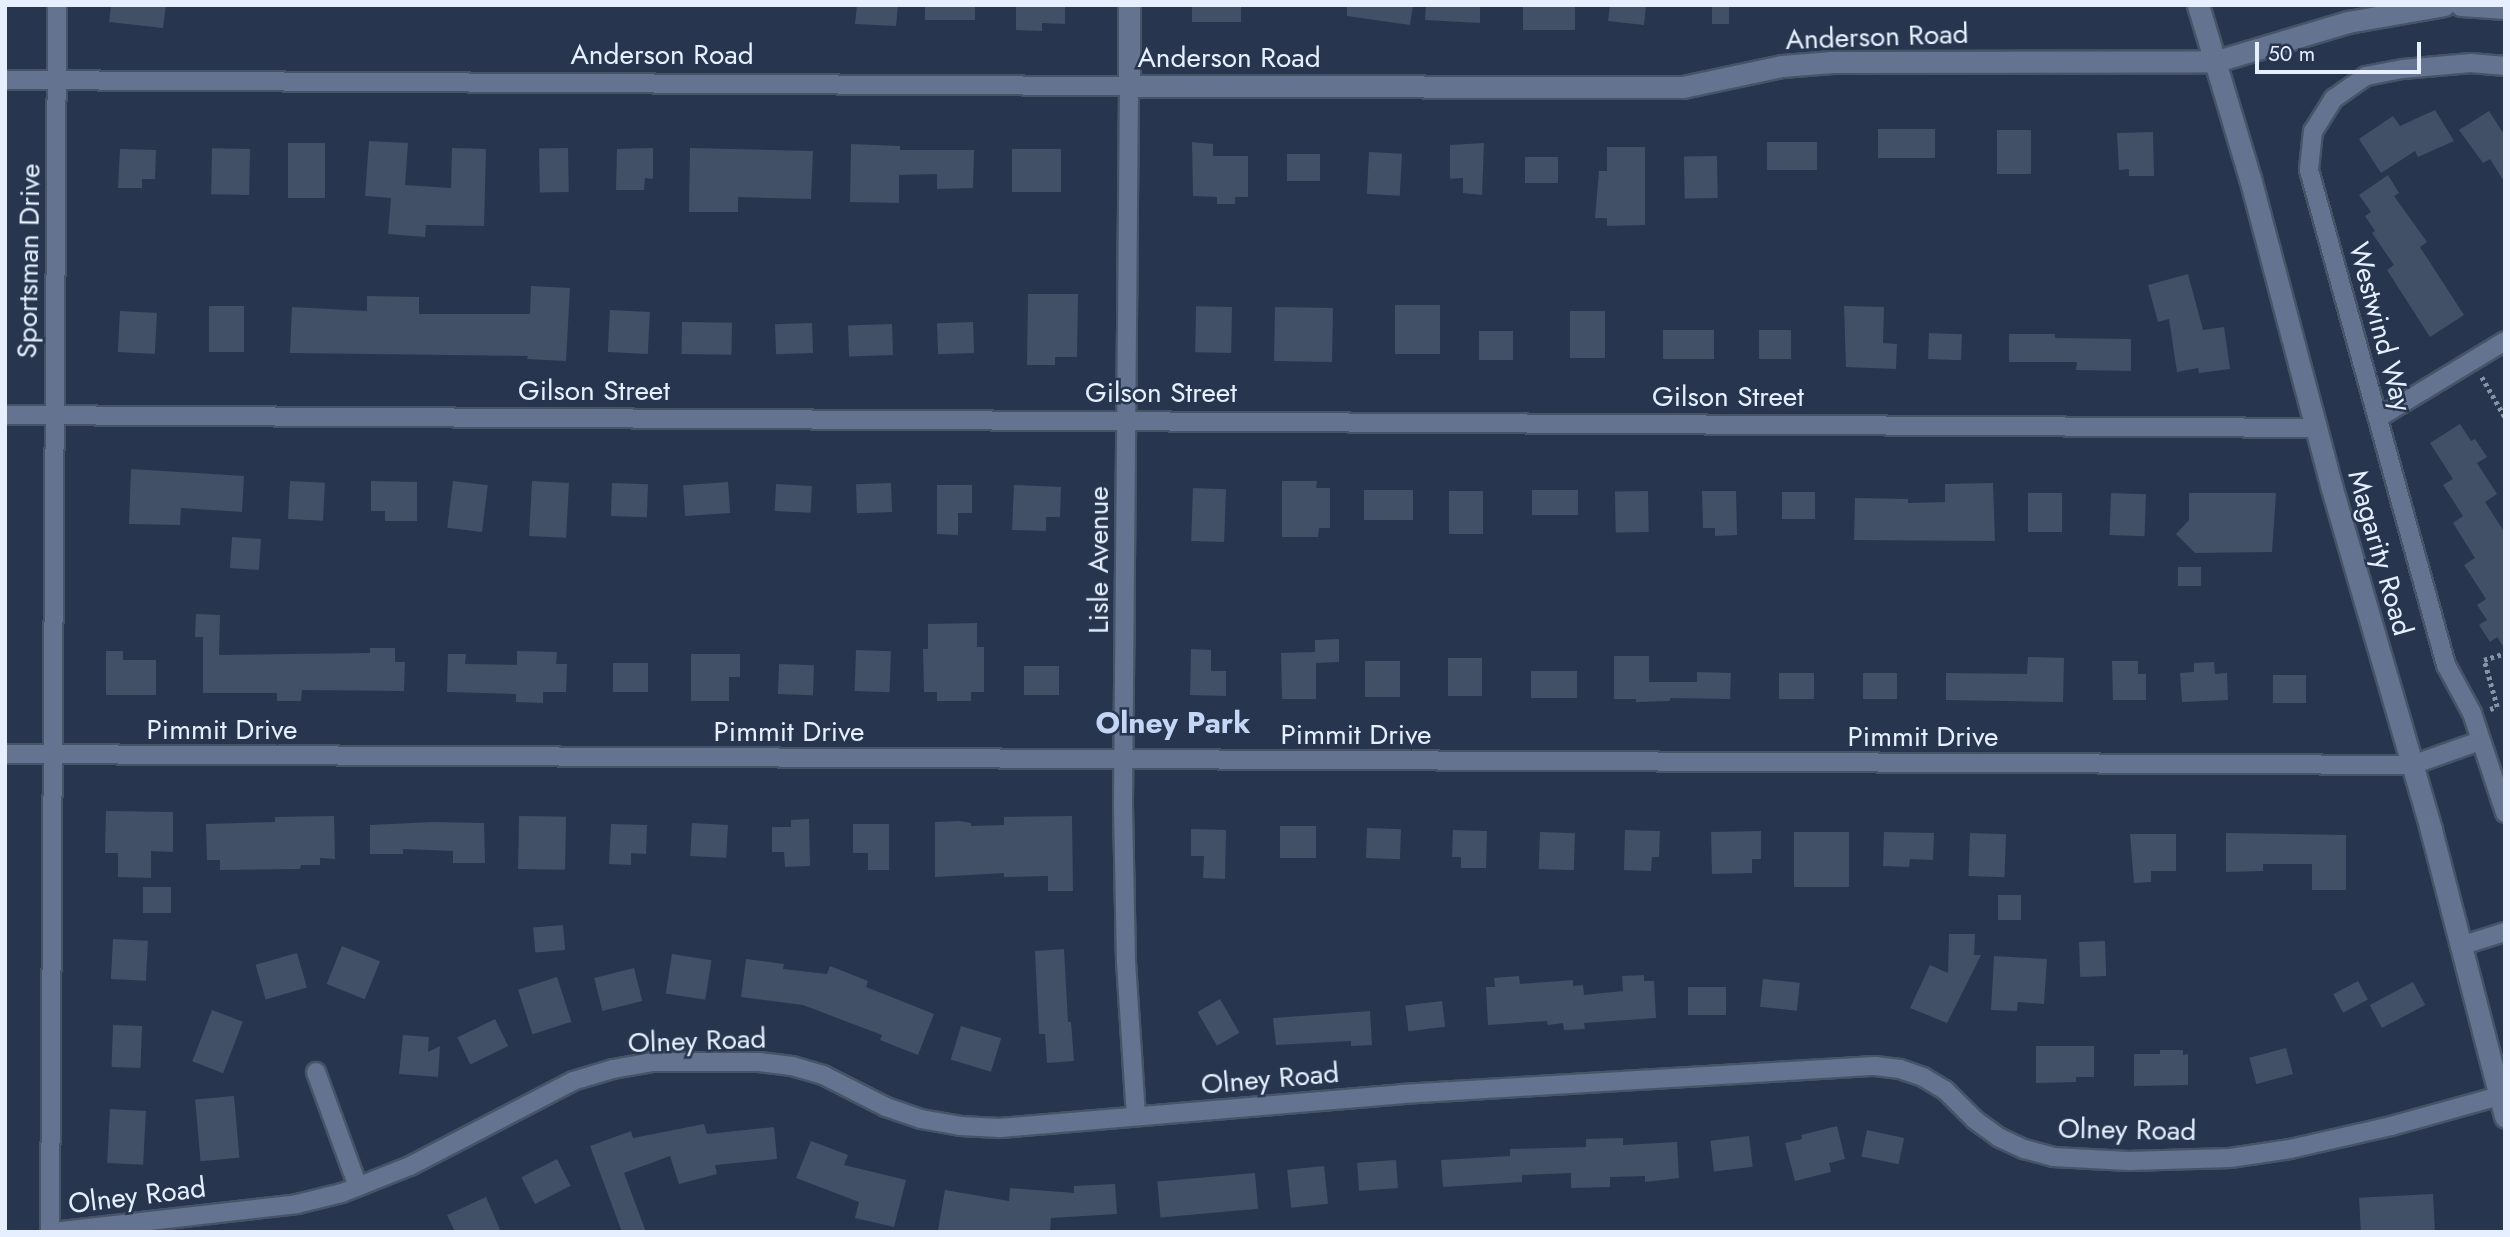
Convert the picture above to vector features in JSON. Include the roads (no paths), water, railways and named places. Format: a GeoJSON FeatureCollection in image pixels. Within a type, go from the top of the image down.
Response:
{"type":"FeatureCollection","features":[{"type":"Feature","properties":{"kind":"street","name":"Sportsman Drive"},"geometry":{"type":"LineString","coordinates":[[52,1232],[57,5]]}},
{"type":"Feature","properties":{"kind":"street","name":"Lisle Avenue"},"geometry":{"type":"LineString","coordinates":[[1129,5],[1124,760],[1126,962],[1136,1115]]}},
{"type":"Feature","properties":{"kind":"street","name":"Magarity Road"},"geometry":{"type":"LineString","coordinates":[[2198,5],[2217,61],[2316,428],[2412,765],[2502,1106]]}},
{"type":"Feature","properties":{"kind":"street","name":"Anderson Road"},"geometry":{"type":"LineString","coordinates":[[5,80],[1683,87],[1782,66],[1832,62],[2217,61],[2347,22],[2444,5]]}},
{"type":"Feature","properties":{"kind":"street"},"geometry":{"type":"LineString","coordinates":[[2461,5],[2505,8]]}},
{"type":"Feature","properties":{"kind":"street","name":"Westwind Way"},"geometry":{"type":"LineString","coordinates":[[2505,66],[2471,63],[2402,69],[2366,76],[2334,98],[2314,131],[2309,170],[2445,665],[2472,713],[2505,813]]}},
{"type":"Feature","properties":{"kind":"street"},"geometry":{"type":"LineString","coordinates":[[2378,418],[2505,341]]}},
{"type":"Feature","properties":{"kind":"street","name":"Gilson Street"},"geometry":{"type":"LineString","coordinates":[[5,415],[1127,419],[2316,428]]}},
{"type":"Feature","properties":{"kind":"street"},"geometry":{"type":"LineString","coordinates":[[2412,765],[2480,740]]}},
{"type":"Feature","properties":{"kind":"street","name":"Pimmit Drive"},"geometry":{"type":"LineString","coordinates":[[5,754],[2412,765]]}},
{"type":"Feature","properties":{"kind":"street"},"geometry":{"type":"LineString","coordinates":[[2460,946],[2505,932]]}},
{"type":"Feature","properties":{"kind":"street","name":"Olney Road"},"geometry":{"type":"LineString","coordinates":[[52,1232],[297,1203],[358,1187],[410,1166],[573,1082],[613,1069],[653,1062],[759,1062],[792,1066],[823,1075],[886,1107],[922,1119],[960,1126],[1000,1128],[1482,1089],[1875,1066],[1900,1069],[1923,1076],[1945,1090],[1975,1120],[1998,1137],[2024,1149],[2053,1157],[2129,1161],[2230,1158],[2290,1149],[2391,1126],[2502,1106]]}},
{"type":"Feature","properties":{"kind":"street"},"geometry":{"type":"LineString","coordinates":[[316,1072],[358,1187]]}},
{"type":"Feature","properties":{"kind":"district","name":"Olney Park"},"geometry":{"type":"Point","coordinates":[1173,723]}}]}
